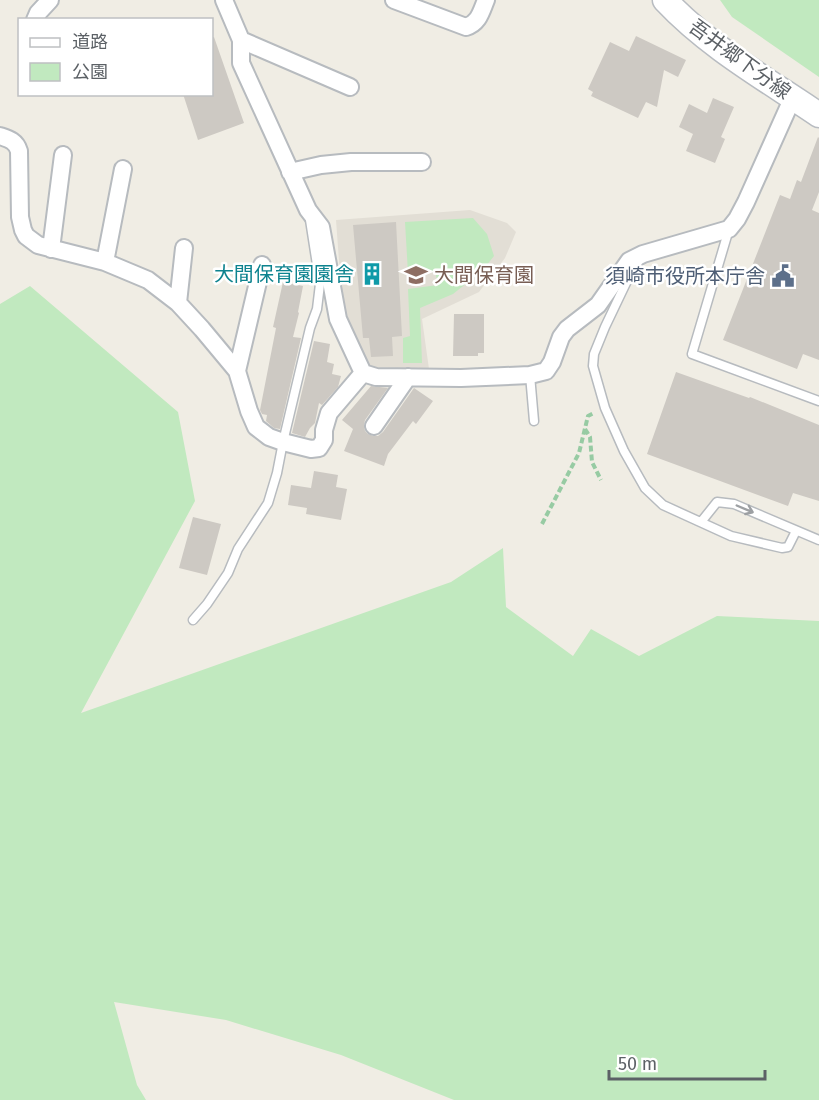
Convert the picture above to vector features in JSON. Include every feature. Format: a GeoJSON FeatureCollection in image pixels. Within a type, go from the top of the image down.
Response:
{"type":"FeatureCollection","features":[{"type":"Feature","properties":{"kind":"main road","name":"吾井郷下分線"},"geometry":{"type":"LineString","coordinates":[[665,0],[712,43],[819,115]]}},
{"type":"Feature","properties":{"kind":"street"},"geometry":{"type":"LineString","coordinates":[[36,18],[50,0]]}},
{"type":"Feature","properties":{"kind":"street"},"geometry":{"type":"LineString","coordinates":[[224,0],[241,40],[241,63],[308,210],[321,227],[338,319],[363,373],[376,377],[461,378],[530,375],[546,371],[567,329],[598,306],[629,261],[643,254],[729,229],[746,202],[793,97]]}},
{"type":"Feature","properties":{"kind":"street"},"geometry":{"type":"LineString","coordinates":[[394,0],[466,27],[474,25],[486,0]]}},
{"type":"Feature","properties":{"kind":"street"},"geometry":{"type":"LineString","coordinates":[[241,40],[350,87]]}},
{"type":"Feature","properties":{"kind":"street"},"geometry":{"type":"LineString","coordinates":[[0,136],[13,141],[18,146],[22,230],[32,241],[51,249],[105,262],[148,280],[178,303],[237,371],[256,427],[269,437],[311,449],[319,448],[324,440],[324,429],[329,413],[363,373]]}},
{"type":"Feature","properties":{"kind":"street"},"geometry":{"type":"LineString","coordinates":[[51,249],[63,155]]}},
{"type":"Feature","properties":{"kind":"street"},"geometry":{"type":"LineString","coordinates":[[290,172],[321,165],[351,162],[422,162]]}},
{"type":"Feature","properties":{"kind":"street"},"geometry":{"type":"LineString","coordinates":[[105,262],[123,169]]}},
{"type":"Feature","properties":{"kind":"street"},"geometry":{"type":"LineString","coordinates":[[178,303],[184,248]]}},
{"type":"Feature","properties":{"kind":"street"},"geometry":{"type":"LineString","coordinates":[[237,371],[262,265]]}},
{"type":"Feature","properties":{"kind":"street"},"geometry":{"type":"LineString","coordinates":[[374,426],[408,377]]}},
{"type":"Feature","properties":{"kind":"lane"},"geometry":{"type":"LineString","coordinates":[[193,620],[228,573],[238,549],[268,503],[277,473],[310,328],[317,309],[320,284],[308,210]]}},
{"type":"Feature","properties":{"kind":"lane"},"geometry":{"type":"LineString","coordinates":[[729,229],[692,354],[819,401]]}},
{"type":"Feature","properties":{"kind":"lane"},"geometry":{"type":"LineString","coordinates":[[643,254],[622,292],[594,354],[593,366],[604,408],[624,451],[645,488],[663,505],[731,536],[782,548],[788,547],[796,531]]}},
{"type":"Feature","properties":{"kind":"lane"},"geometry":{"type":"LineString","coordinates":[[530,375],[534,421]]}},
{"type":"Feature","properties":{"kind":"lane"},"geometry":{"type":"LineString","coordinates":[[701,522],[717,502],[734,504],[819,540]]}},
{"type":"Feature","properties":{"kind":"path"},"geometry":{"type":"LineString","coordinates":[[542,524],[579,453],[588,416],[604,408]]}},
{"type":"Feature","properties":{"kind":"path"},"geometry":{"type":"LineString","coordinates":[[585,428],[590,437],[592,462],[601,480]]}},
{"type":"Feature","properties":{"kind":"shaded area","name":"大間保育園"},"geometry":{"type":"Polygon","coordinates":[[[470,210],[507,223],[516,232],[505,258],[479,292],[422,319],[429,369],[370,367],[359,355],[343,315],[336,220],[470,210]]]}},
{"type":"Feature","properties":{"kind":"green space"},"geometry":{"type":"Polygon","coordinates":[[[720,0],[819,0],[819,77],[732,17],[720,0]]]}},
{"type":"Feature","properties":{"kind":"green space"},"geometry":{"type":"Polygon","coordinates":[[[473,218],[487,234],[494,256],[482,271],[453,294],[420,308],[422,363],[403,363],[403,338],[410,336],[408,289],[438,285],[435,271],[408,273],[405,222],[473,218]]]}},
{"type":"Feature","properties":{"kind":"green space"},"geometry":{"type":"Polygon","coordinates":[[[30,286],[178,412],[195,501],[81,713],[451,582],[503,548],[506,607],[573,656],[591,629],[639,656],[717,616],[819,621],[819,1100],[454,1100],[341,1055],[226,1020],[114,1002],[137,1085],[146,1100],[0,1100],[0,304],[30,286]]]}},
{"type":"Feature","properties":{"kind":"building"},"geometry":{"type":"Polygon","coordinates":[[[636,36],[686,60],[678,77],[664,70],[657,107],[646,102],[638,118],[591,96],[593,92],[588,89],[610,42],[629,51],[636,36]]]}},
{"type":"Feature","properties":{"kind":"building"},"geometry":{"type":"Polygon","coordinates":[[[213,38],[244,123],[198,140],[184,96],[213,96],[213,38]]]}},
{"type":"Feature","properties":{"kind":"building"},"geometry":{"type":"Polygon","coordinates":[[[713,98],[734,107],[721,137],[725,139],[715,163],[686,151],[693,134],[679,127],[689,104],[707,113],[713,98]]]}},
{"type":"Feature","properties":{"kind":"building","name":"須崎市役所本庁舎"},"geometry":{"type":"Polygon","coordinates":[[[818,137],[819,192],[812,210],[819,213],[819,360],[803,354],[797,369],[723,340],[780,195],[790,199],[797,180],[801,182],[818,137]]]}},
{"type":"Feature","properties":{"kind":"building","name":"大間保育園園舎"},"geometry":{"type":"Polygon","coordinates":[[[396,222],[402,336],[392,337],[393,356],[371,357],[369,338],[363,338],[353,225],[396,222]]]}},
{"type":"Feature","properties":{"kind":"building"},"geometry":{"type":"Polygon","coordinates":[[[283,282],[303,286],[293,337],[301,338],[280,429],[274,428],[266,421],[267,415],[262,414],[260,410],[276,328],[273,327],[283,282]]]}},
{"type":"Feature","properties":{"kind":"building"},"geometry":{"type":"Polygon","coordinates":[[[454,314],[484,314],[484,353],[478,353],[478,356],[453,356],[454,314]]]}},
{"type":"Feature","properties":{"kind":"building"},"geometry":{"type":"Polygon","coordinates":[[[314,341],[330,344],[327,362],[334,364],[332,374],[341,376],[338,387],[322,405],[319,403],[315,423],[305,437],[292,433],[314,341]]]}},
{"type":"Feature","properties":{"kind":"building"},"geometry":{"type":"Polygon","coordinates":[[[676,372],[750,397],[819,425],[819,501],[793,493],[788,506],[647,454],[676,372]]]}},
{"type":"Feature","properties":{"kind":"building"},"geometry":{"type":"Polygon","coordinates":[[[371,386],[388,388],[365,420],[365,431],[373,436],[378,436],[383,432],[414,388],[433,401],[416,424],[413,421],[388,454],[384,466],[344,451],[353,429],[342,420],[371,386]]]}},
{"type":"Feature","properties":{"kind":"building"},"geometry":{"type":"Polygon","coordinates":[[[314,471],[338,475],[336,487],[347,489],[341,520],[306,514],[307,508],[288,505],[291,485],[311,488],[314,471]]]}},
{"type":"Feature","properties":{"kind":"building"},"geometry":{"type":"Polygon","coordinates":[[[193,517],[221,524],[207,575],[179,568],[193,517]]]}},
{"type":"Feature","properties":{"kind":"place","name":"大間保育園園舎"},"geometry":{"type":"Point","coordinates":[372,274]}},
{"type":"Feature","properties":{"kind":"place","name":"大間保育園"},"geometry":{"type":"Point","coordinates":[416,275]}},
{"type":"Feature","properties":{"kind":"place","name":"須崎市役所本庁舎"},"geometry":{"type":"Point","coordinates":[783,276]}}]}
